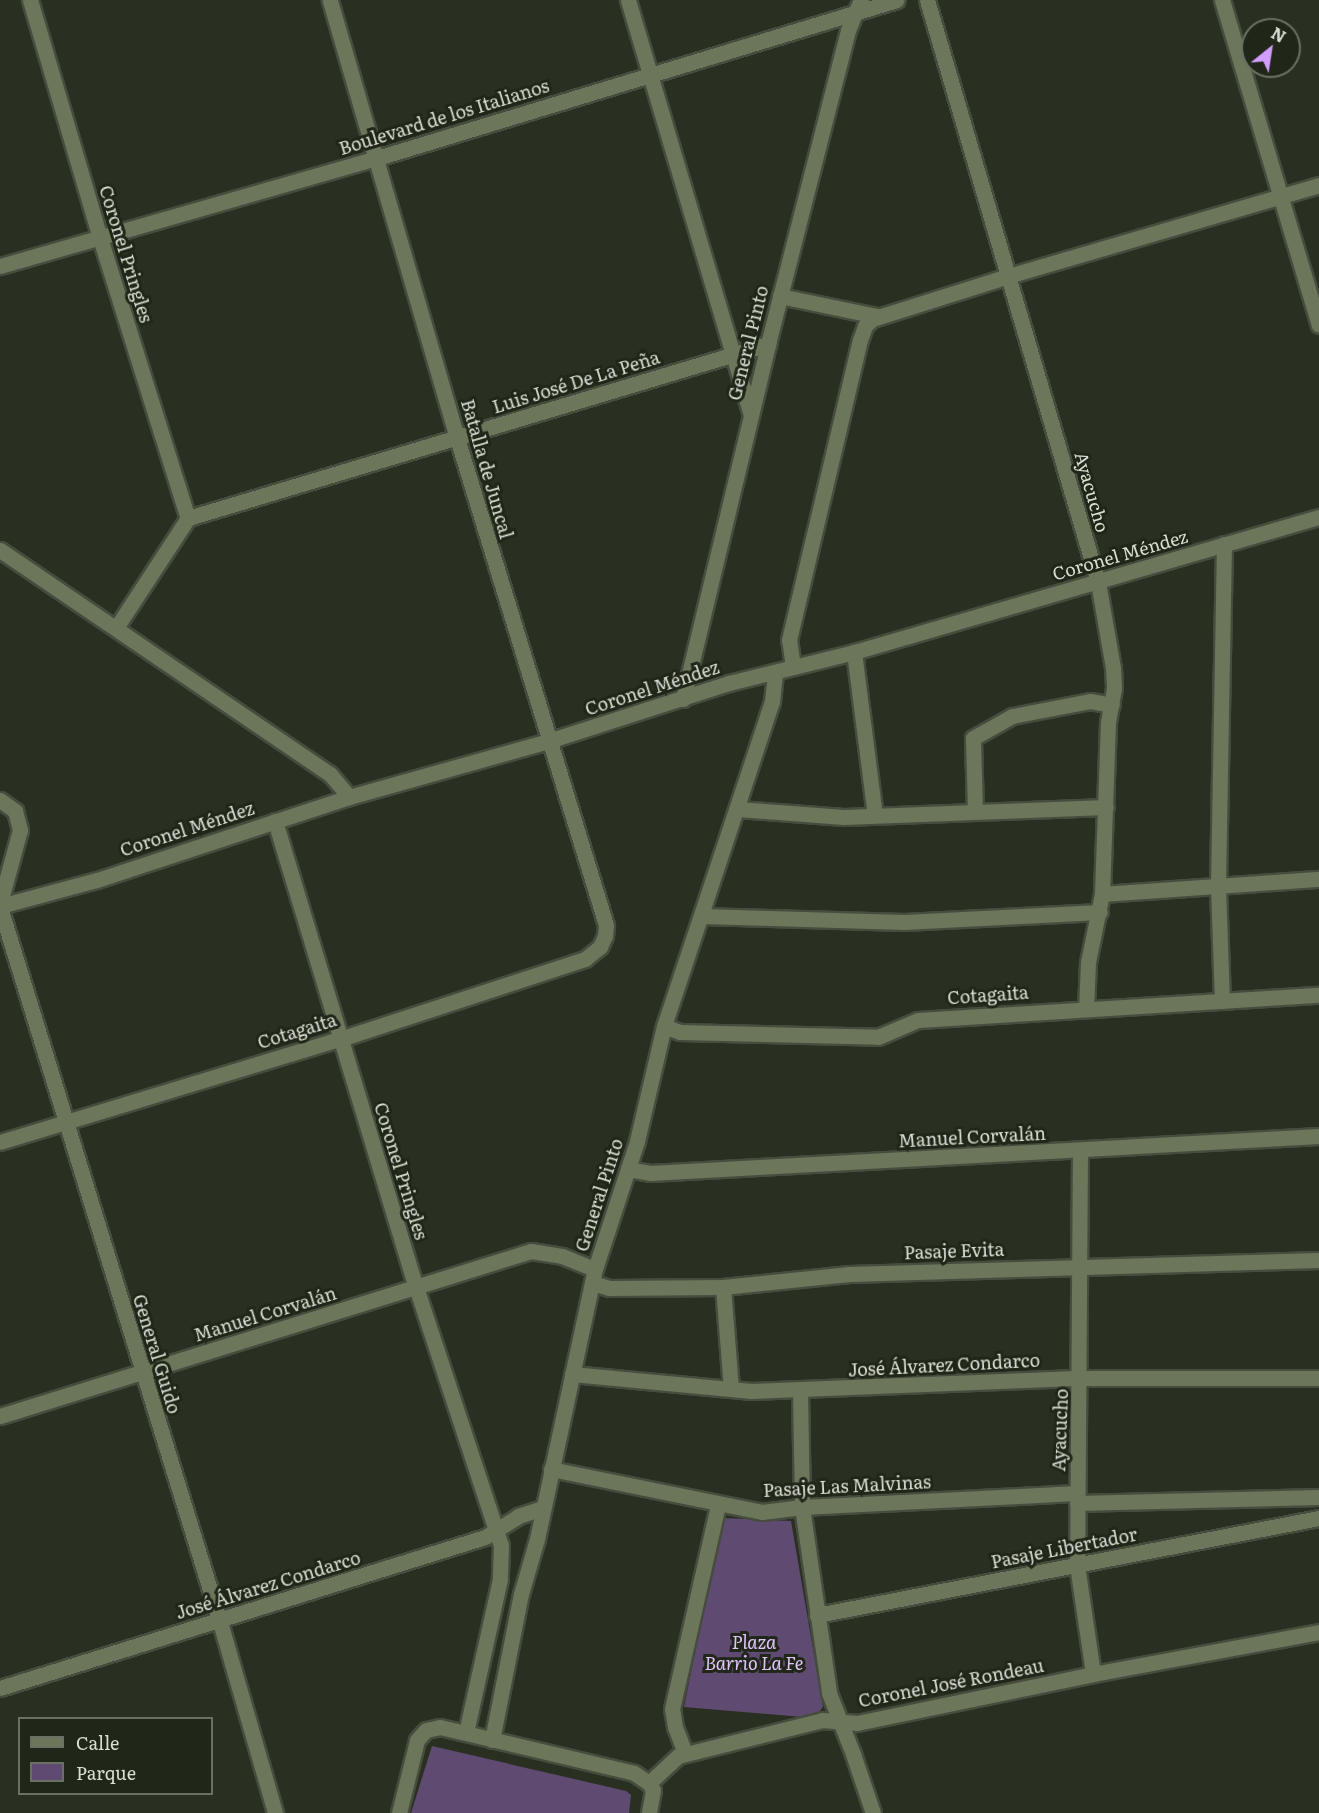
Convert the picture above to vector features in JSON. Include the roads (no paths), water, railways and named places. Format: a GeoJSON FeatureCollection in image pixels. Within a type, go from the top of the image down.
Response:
{"type":"FeatureCollection","features":[{"type":"Feature","properties":{"kind":"street","name":"Coronel Pringles"},"geometry":{"type":"LineString","coordinates":[[30,0],[100,238],[188,519]]}},
{"type":"Feature","properties":{"kind":"street","name":"Batalla de Juncal"},"geometry":{"type":"LineString","coordinates":[[330,0],[457,438],[606,925],[600,947]]}},
{"type":"Feature","properties":{"kind":"street"},"geometry":{"type":"LineString","coordinates":[[628,0],[750,413]]}},
{"type":"Feature","properties":{"kind":"street","name":"General Pinto"},"geometry":{"type":"LineString","coordinates":[[683,699],[750,413],[848,30],[861,0]]}},
{"type":"Feature","properties":{"kind":"street","name":"Boulevard de los Italianos"},"geometry":{"type":"LineString","coordinates":[[0,266],[377,158],[897,0]]}},
{"type":"Feature","properties":{"kind":"street","name":"Ayacucho"},"geometry":{"type":"LineString","coordinates":[[927,0],[1098,582],[1113,668],[1112,705],[1108,722],[1102,894],[1088,962],[1086,1009]]}},
{"type":"Feature","properties":{"kind":"street"},"geometry":{"type":"LineString","coordinates":[[1222,0],[1319,325]]}},
{"type":"Feature","properties":{"kind":"street"},"geometry":{"type":"LineString","coordinates":[[793,668],[789,640],[865,326],[877,316],[1319,185]]}},
{"type":"Feature","properties":{"kind":"street"},"geometry":{"type":"LineString","coordinates":[[780,296],[877,316]]}},
{"type":"Feature","properties":{"kind":"street","name":"Luis José De La Peña"},"geometry":{"type":"LineString","coordinates":[[188,519],[768,344]]}},
{"type":"Feature","properties":{"kind":"street","name":"Coronel Méndez"},"geometry":{"type":"LineString","coordinates":[[0,905],[97,880],[349,797],[548,741],[775,672],[854,652],[1319,517]]}},
{"type":"Feature","properties":{"kind":"street"},"geometry":{"type":"LineString","coordinates":[[116,628],[188,519]]}},
{"type":"Feature","properties":{"kind":"street"},"geometry":{"type":"LineString","coordinates":[[1221,1001],[1218,886],[1224,544]]}},
{"type":"Feature","properties":{"kind":"street"},"geometry":{"type":"LineString","coordinates":[[0,550],[330,774],[349,797]]}},
{"type":"Feature","properties":{"kind":"street"},"geometry":{"type":"LineString","coordinates":[[854,652],[875,815]]}},
{"type":"Feature","properties":{"kind":"street","name":"General Pinto"},"geometry":{"type":"LineString","coordinates":[[492,1740],[521,1594],[543,1508],[594,1276],[628,1169],[664,1026],[772,702],[775,672]]}},
{"type":"Feature","properties":{"kind":"street"},"geometry":{"type":"LineString","coordinates":[[975,811],[973,738],[1012,716],[1090,701],[1112,705]]}},
{"type":"Feature","properties":{"kind":"street"},"geometry":{"type":"LineString","coordinates":[[0,800],[15,811],[20,830],[3,885],[0,905]]}},
{"type":"Feature","properties":{"kind":"street"},"geometry":{"type":"LineString","coordinates":[[738,809],[844,817],[1106,807]]}},
{"type":"Feature","properties":{"kind":"street","name":"Coronel Pringles"},"geometry":{"type":"LineString","coordinates":[[275,821],[416,1287],[497,1530]]}},
{"type":"Feature","properties":{"kind":"street"},"geometry":{"type":"LineString","coordinates":[[1102,894],[1319,879]]}},
{"type":"Feature","properties":{"kind":"street","name":"General Guido"},"geometry":{"type":"LineString","coordinates":[[0,905],[220,1622],[275,1813]]}},
{"type":"Feature","properties":{"kind":"street"},"geometry":{"type":"LineString","coordinates":[[702,916],[904,922],[1100,912]]}},
{"type":"Feature","properties":{"kind":"street","name":"Cotagaita"},"geometry":{"type":"LineString","coordinates":[[0,1142],[340,1039],[585,959],[600,947]]}},
{"type":"Feature","properties":{"kind":"street","name":"Cotagaita"},"geometry":{"type":"LineString","coordinates":[[664,1026],[680,1032],[878,1037],[918,1020],[1319,994]]}},
{"type":"Feature","properties":{"kind":"street","name":"Manuel Corvalán"},"geometry":{"type":"LineString","coordinates":[[628,1169],[650,1173],[1319,1136]]}},
{"type":"Feature","properties":{"kind":"street","name":"Ayacucho"},"geometry":{"type":"LineString","coordinates":[[1080,1150],[1081,1378],[1077,1565],[1093,1674]]}},
{"type":"Feature","properties":{"kind":"street","name":"Manuel Corvalán"},"geometry":{"type":"LineString","coordinates":[[0,1416],[531,1251],[542,1251]]}},
{"type":"Feature","properties":{"kind":"street","name":"Pasaje Evita"},"geometry":{"type":"LineString","coordinates":[[542,1251],[594,1276],[609,1288],[723,1287],[849,1274],[1319,1260]]}},
{"type":"Feature","properties":{"kind":"street"},"geometry":{"type":"LineString","coordinates":[[723,1287],[731,1389]]}},
{"type":"Feature","properties":{"kind":"street","name":"José Álvarez Condarco"},"geometry":{"type":"LineString","coordinates":[[572,1374],[731,1389],[800,1390],[1081,1378],[1319,1378]]}},
{"type":"Feature","properties":{"kind":"street"},"geometry":{"type":"LineString","coordinates":[[800,1390],[802,1507],[829,1693],[873,1813]]}},
{"type":"Feature","properties":{"kind":"street","name":"Pasaje Las Malvinas"},"geometry":{"type":"LineString","coordinates":[[551,1469],[718,1505],[762,1512],[802,1507],[1077,1498],[1319,1497]]}},
{"type":"Feature","properties":{"kind":"street"},"geometry":{"type":"LineString","coordinates":[[686,1753],[675,1727],[672,1709],[718,1505]]}},
{"type":"Feature","properties":{"kind":"street","name":"José Álvarez Condarco"},"geometry":{"type":"LineString","coordinates":[[0,1688],[220,1622],[485,1537],[518,1516],[543,1508]]}},
{"type":"Feature","properties":{"kind":"street","name":"Pasaje Libertador"},"geometry":{"type":"LineString","coordinates":[[817,1616],[1319,1518]]}},
{"type":"Feature","properties":{"kind":"street"},"geometry":{"type":"LineString","coordinates":[[466,1732],[500,1579],[502,1554],[497,1530]]}},
{"type":"Feature","properties":{"kind":"street","name":"Coronel José Rondeau"},"geometry":{"type":"LineString","coordinates":[[649,1784],[667,1763],[686,1753],[822,1720],[857,1723],[1093,1674],[1319,1632]]}},
{"type":"Feature","properties":{"kind":"street"},"geometry":{"type":"LineString","coordinates":[[399,1813],[417,1740],[422,1733],[432,1727],[440,1726],[634,1773],[649,1784],[653,1798],[650,1813]]}},
{"type":"Feature","properties":{"kind":"park label","name":"Plaza Barrio La Fe"},"geometry":{"type":"Point","coordinates":[754,1653]}}]}
